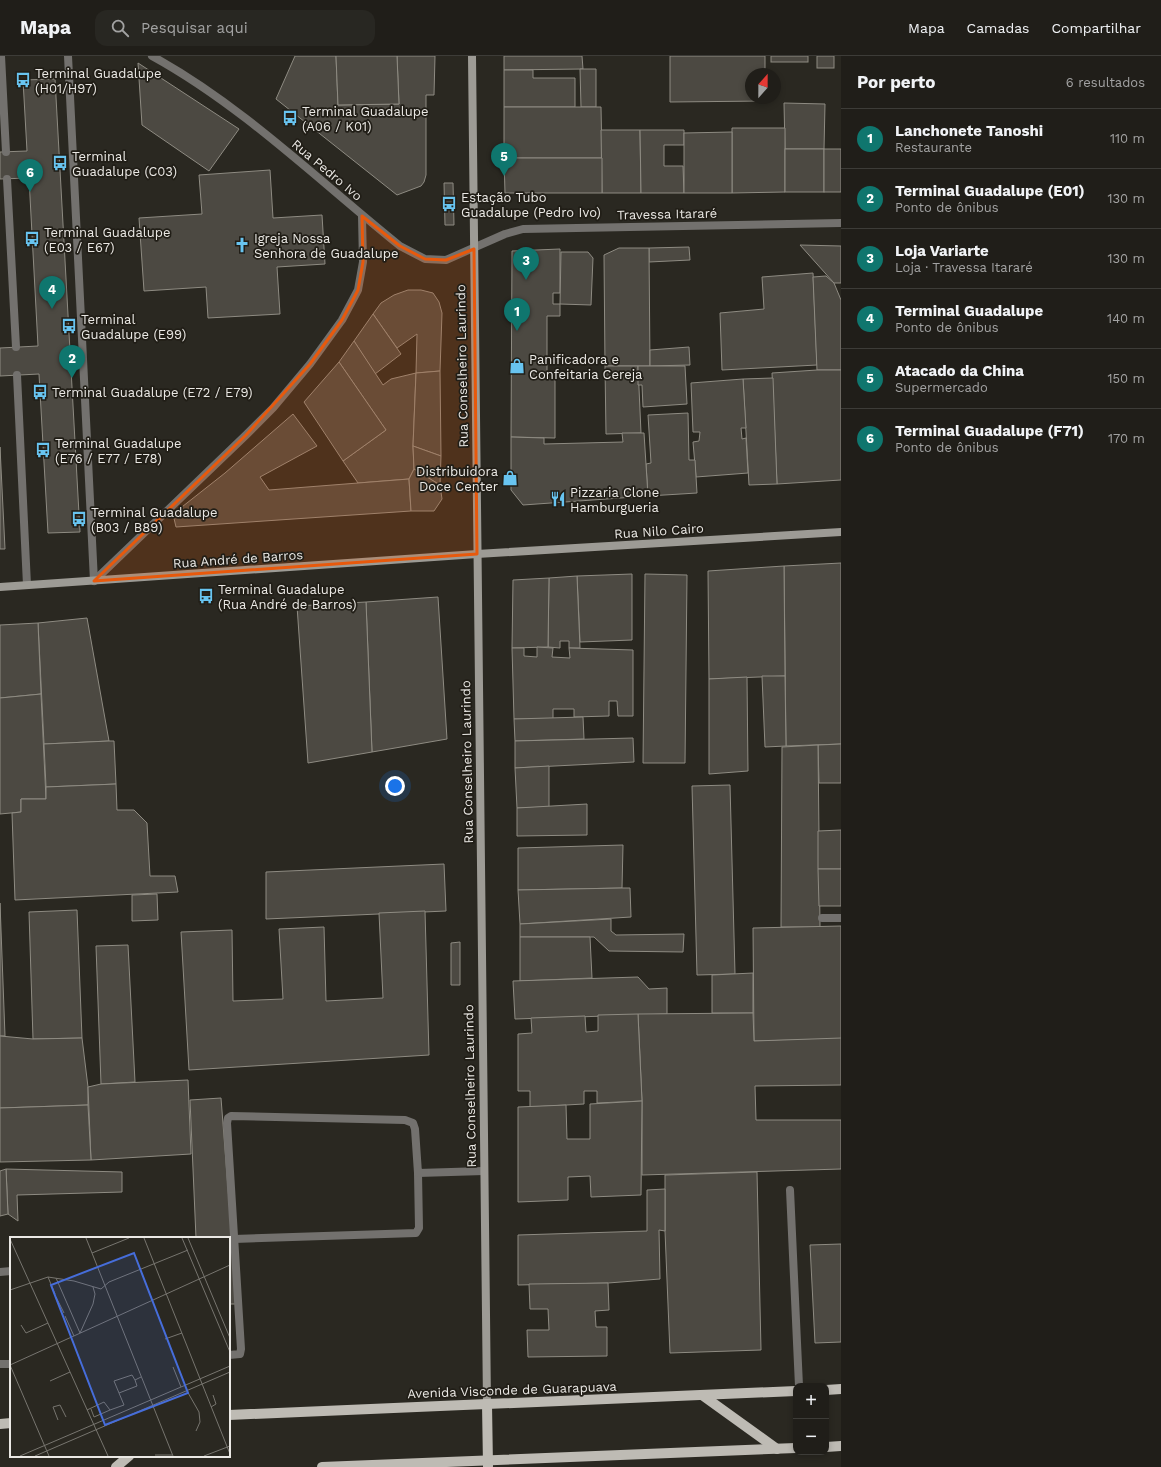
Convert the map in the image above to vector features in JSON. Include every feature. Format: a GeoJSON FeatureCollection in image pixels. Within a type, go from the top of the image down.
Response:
{"type":"FeatureCollection","features":[{"type":"Feature","properties":{"kind":"main road","name":"Rua Conselheiro Laurindo"},"geometry":{"type":"LineString","coordinates":[[472,56],[488,1464]]}},
{"type":"Feature","properties":{"kind":"main road","name":"Rua Nilo Cairo"},"geometry":{"type":"LineString","coordinates":[[478,554],[841,532]]}},
{"type":"Feature","properties":{"kind":"main road","name":"Rua André de Barros"},"geometry":{"type":"LineString","coordinates":[[0,587],[478,554]]}},
{"type":"Feature","properties":{"kind":"main road"},"geometry":{"type":"LineString","coordinates":[[829,1390],[841,1389]]}},
{"type":"Feature","properties":{"kind":"main road","name":"Avenida Visconde de Guarapuava"},"geometry":{"type":"LineString","coordinates":[[230,1414],[793,1391]]}},
{"type":"Feature","properties":{"kind":"main road"},"geometry":{"type":"LineString","coordinates":[[702,1395],[777,1449]]}},
{"type":"Feature","properties":{"kind":"main road"},"geometry":{"type":"LineString","coordinates":[[0,1424],[10,1423]]}},
{"type":"Feature","properties":{"kind":"main road"},"geometry":{"type":"LineString","coordinates":[[829,1447],[840,1447]]}},
{"type":"Feature","properties":{"kind":"main road"},"geometry":{"type":"LineString","coordinates":[[322,1467],[488,1464],[793,1448]]}},
{"type":"Feature","properties":{"kind":"main road"},"geometry":{"type":"LineString","coordinates":[[116,1467],[128,1457]]}},
{"type":"Feature","properties":{"kind":"street"},"geometry":{"type":"LineString","coordinates":[[1,56],[6,152]]}},
{"type":"Feature","properties":{"kind":"street"},"geometry":{"type":"LineString","coordinates":[[68,56],[94,581]]}},
{"type":"Feature","properties":{"kind":"street","name":"Rua Pedro Ivo"},"geometry":{"type":"LineString","coordinates":[[152,56],[214,95],[268,137],[400,246],[425,259],[446,260],[474,249]]}},
{"type":"Feature","properties":{"kind":"street"},"geometry":{"type":"LineString","coordinates":[[7,179],[16,347]]}},
{"type":"Feature","properties":{"kind":"street"},"geometry":{"type":"LineString","coordinates":[[94,581],[273,408],[310,364],[342,320],[358,290],[363,262],[362,216]]}},
{"type":"Feature","properties":{"kind":"street","name":"Travessa Itararé"},"geometry":{"type":"LineString","coordinates":[[474,249],[505,234],[523,229],[841,223]]}},
{"type":"Feature","properties":{"kind":"street"},"geometry":{"type":"LineString","coordinates":[[17,375],[28,585]]}},
{"type":"Feature","properties":{"kind":"street"},"geometry":{"type":"LineString","coordinates":[[822,918],[841,918]]}},
{"type":"Feature","properties":{"kind":"street"},"geometry":{"type":"LineString","coordinates":[[230,1355],[240,1354],[241,1349],[234,1240],[228,1118],[231,1116],[405,1120],[413,1123],[415,1129],[418,1173],[419,1228],[416,1232],[234,1240]]}},
{"type":"Feature","properties":{"kind":"street"},"geometry":{"type":"LineString","coordinates":[[418,1173],[484,1171]]}},
{"type":"Feature","properties":{"kind":"street"},"geometry":{"type":"LineString","coordinates":[[790,1190],[799,1383]]}},
{"type":"Feature","properties":{"kind":"street"},"geometry":{"type":"LineString","coordinates":[[0,1272],[10,1271]]}},
{"type":"Feature","properties":{"kind":"highlighted area"},"geometry":{"type":"Polygon","coordinates":[[[362,216],[400,246],[425,259],[446,260],[474,249],[477,554],[94,581],[246,435],[310,364],[342,320],[358,290],[363,262],[362,216]]]}},
{"type":"Feature","properties":{"kind":"building"},"geometry":{"type":"Polygon","coordinates":[[[295,56],[336,56],[338,105],[399,104],[397,56],[435,56],[434,95],[426,95],[426,175],[421,186],[397,195],[276,99],[295,56]]]}},
{"type":"Feature","properties":{"kind":"building"},"geometry":{"type":"Polygon","coordinates":[[[336,56],[397,56],[399,104],[338,105],[336,56]]]}},
{"type":"Feature","properties":{"kind":"building"},"geometry":{"type":"Polygon","coordinates":[[[504,56],[582,56],[583,69],[504,70],[504,56]]]}},
{"type":"Feature","properties":{"kind":"building"},"geometry":{"type":"Polygon","coordinates":[[[670,56],[765,56],[765,68],[745,68],[745,101],[670,102],[670,56]]]}},
{"type":"Feature","properties":{"kind":"building"},"geometry":{"type":"Polygon","coordinates":[[[771,56],[808,56],[808,62],[771,62],[771,56]]]}},
{"type":"Feature","properties":{"kind":"building"},"geometry":{"type":"Polygon","coordinates":[[[817,56],[834,56],[834,68],[817,68],[817,56]]]}},
{"type":"Feature","properties":{"kind":"building"},"geometry":{"type":"Polygon","coordinates":[[[138,63],[239,129],[209,171],[142,125],[138,63]]]}},
{"type":"Feature","properties":{"kind":"building"},"geometry":{"type":"Polygon","coordinates":[[[580,69],[596,69],[596,107],[581,107],[580,69]]]}},
{"type":"Feature","properties":{"kind":"building"},"geometry":{"type":"Polygon","coordinates":[[[504,70],[533,70],[533,78],[575,78],[575,107],[504,107],[504,70]]]}},
{"type":"Feature","properties":{"kind":"building"},"geometry":{"type":"Polygon","coordinates":[[[55,79],[80,532],[48,533],[39,374],[0,376],[0,348],[38,346],[29,178],[0,179],[0,152],[27,151],[23,80],[55,79]]]}},
{"type":"Feature","properties":{"kind":"building"},"geometry":{"type":"Polygon","coordinates":[[[784,103],[825,104],[824,149],[785,149],[784,103]]]}},
{"type":"Feature","properties":{"kind":"building"},"geometry":{"type":"Polygon","coordinates":[[[504,107],[601,107],[602,158],[504,158],[504,107]]]}},
{"type":"Feature","properties":{"kind":"building"},"geometry":{"type":"Polygon","coordinates":[[[732,128],[785,128],[785,192],[732,193],[732,128]]]}},
{"type":"Feature","properties":{"kind":"building"},"geometry":{"type":"Polygon","coordinates":[[[601,130],[640,130],[641,193],[602,193],[601,130]]]}},
{"type":"Feature","properties":{"kind":"building"},"geometry":{"type":"Polygon","coordinates":[[[640,130],[684,130],[684,145],[664,145],[664,166],[683,166],[684,193],[641,193],[640,130]]]}},
{"type":"Feature","properties":{"kind":"building"},"geometry":{"type":"Polygon","coordinates":[[[732,132],[732,193],[684,193],[684,133],[732,132]]]}},
{"type":"Feature","properties":{"kind":"building"},"geometry":{"type":"Polygon","coordinates":[[[785,149],[824,149],[824,192],[785,192],[785,149]]]}},
{"type":"Feature","properties":{"kind":"building"},"geometry":{"type":"Polygon","coordinates":[[[824,149],[841,149],[841,192],[824,192],[824,149]]]}},
{"type":"Feature","properties":{"kind":"building"},"geometry":{"type":"Polygon","coordinates":[[[504,158],[602,158],[602,193],[505,193],[504,158]]]}},
{"type":"Feature","properties":{"kind":"building"},"geometry":{"type":"Polygon","coordinates":[[[270,170],[273,218],[322,215],[325,264],[277,267],[280,314],[208,318],[206,287],[144,291],[139,218],[202,214],[199,175],[270,170]]]}},
{"type":"Feature","properties":{"kind":"building","name":"Estação Tubo Guadalupe (Pedro Ivo)"},"geometry":{"type":"Polygon","coordinates":[[[444,183],[453,183],[454,225],[445,225],[444,183]]]}},
{"type":"Feature","properties":{"kind":"building"},"geometry":{"type":"Polygon","coordinates":[[[800,245],[841,246],[841,283],[834,283],[800,245]]]}},
{"type":"Feature","properties":{"kind":"building"},"geometry":{"type":"Polygon","coordinates":[[[689,247],[690,260],[649,262],[649,248],[689,247]]]}},
{"type":"Feature","properties":{"kind":"building"},"geometry":{"type":"Polygon","coordinates":[[[619,248],[649,248],[650,366],[605,366],[604,255],[619,248]]]}},
{"type":"Feature","properties":{"kind":"building"},"geometry":{"type":"Polygon","coordinates":[[[560,249],[560,293],[553,293],[553,304],[560,304],[560,316],[547,316],[547,377],[555,377],[555,438],[511,437],[512,251],[560,249]]]}},
{"type":"Feature","properties":{"kind":"building"},"geometry":{"type":"Polygon","coordinates":[[[561,252],[588,252],[593,258],[591,305],[560,304],[561,252]]]}},
{"type":"Feature","properties":{"kind":"building"},"geometry":{"type":"Polygon","coordinates":[[[813,273],[817,365],[722,370],[720,313],[764,309],[762,277],[813,273]]]}},
{"type":"Feature","properties":{"kind":"building"},"geometry":{"type":"Polygon","coordinates":[[[826,276],[834,283],[841,300],[841,370],[817,370],[813,277],[826,276]]]}},
{"type":"Feature","properties":{"kind":"building"},"geometry":{"type":"Polygon","coordinates":[[[408,290],[421,290],[433,293],[439,302],[442,313],[440,371],[416,373],[417,334],[397,348],[373,314],[381,303],[394,295],[408,290]]]}},
{"type":"Feature","properties":{"kind":"building"},"geometry":{"type":"Polygon","coordinates":[[[373,314],[401,354],[375,374],[354,341],[373,314]]]}},
{"type":"Feature","properties":{"kind":"building"},"geometry":{"type":"Polygon","coordinates":[[[354,341],[383,385],[391,379],[416,373],[413,446],[414,469],[409,479],[358,483],[343,461],[386,430],[339,362],[354,341]]]}},
{"type":"Feature","properties":{"kind":"building"},"geometry":{"type":"Polygon","coordinates":[[[689,347],[690,365],[650,366],[650,350],[689,347]]]}},
{"type":"Feature","properties":{"kind":"building"},"geometry":{"type":"Polygon","coordinates":[[[339,362],[386,430],[343,461],[304,402],[339,362]]]}},
{"type":"Feature","properties":{"kind":"building"},"geometry":{"type":"Polygon","coordinates":[[[605,366],[638,366],[641,433],[606,434],[605,366]]]}},
{"type":"Feature","properties":{"kind":"building"},"geometry":{"type":"Polygon","coordinates":[[[638,366],[685,366],[687,404],[643,407],[642,385],[638,385],[638,366]]]}},
{"type":"Feature","properties":{"kind":"building"},"geometry":{"type":"Polygon","coordinates":[[[841,370],[841,480],[777,484],[772,373],[841,370]]]}},
{"type":"Feature","properties":{"kind":"building"},"geometry":{"type":"Polygon","coordinates":[[[440,371],[441,456],[413,446],[416,373],[440,371]]]}},
{"type":"Feature","properties":{"kind":"building"},"geometry":{"type":"Polygon","coordinates":[[[773,378],[777,484],[749,485],[743,379],[773,378]]]}},
{"type":"Feature","properties":{"kind":"building"},"geometry":{"type":"Polygon","coordinates":[[[743,379],[746,428],[741,428],[742,439],[746,438],[748,473],[696,477],[693,442],[699,441],[700,432],[693,432],[691,383],[743,379]]]}},
{"type":"Feature","properties":{"kind":"building"},"geometry":{"type":"Polygon","coordinates":[[[688,413],[689,460],[695,460],[697,493],[648,496],[646,464],[651,463],[648,415],[688,413]]]}},
{"type":"Feature","properties":{"kind":"building"},"geometry":{"type":"Polygon","coordinates":[[[293,414],[317,446],[260,477],[269,490],[409,479],[411,511],[176,527],[173,514],[225,473],[293,414]]]}},
{"type":"Feature","properties":{"kind":"building"},"geometry":{"type":"Polygon","coordinates":[[[622,433],[644,433],[648,496],[523,505],[511,490],[511,437],[544,438],[544,444],[623,442],[622,433]]]}},
{"type":"Feature","properties":{"kind":"building"},"geometry":{"type":"Polygon","coordinates":[[[413,446],[441,456],[440,485],[414,469],[413,446]]]}},
{"type":"Feature","properties":{"kind":"building"},"geometry":{"type":"Polygon","coordinates":[[[0,447],[5,549],[0,549],[0,447]]]}},
{"type":"Feature","properties":{"kind":"building"},"geometry":{"type":"Polygon","coordinates":[[[414,469],[440,485],[442,499],[434,511],[411,511],[409,479],[414,469]]]}},
{"type":"Feature","properties":{"kind":"building"},"geometry":{"type":"Polygon","coordinates":[[[841,563],[841,744],[786,746],[784,566],[841,563]]]}},
{"type":"Feature","properties":{"kind":"building"},"geometry":{"type":"Polygon","coordinates":[[[784,566],[785,676],[709,679],[708,571],[784,566]]]}},
{"type":"Feature","properties":{"kind":"building"},"geometry":{"type":"Polygon","coordinates":[[[632,574],[632,640],[580,642],[577,576],[632,574]]]}},
{"type":"Feature","properties":{"kind":"building"},"geometry":{"type":"Polygon","coordinates":[[[645,574],[687,575],[685,763],[643,763],[645,574]]]}},
{"type":"Feature","properties":{"kind":"building"},"geometry":{"type":"Polygon","coordinates":[[[577,576],[580,648],[569,648],[569,641],[560,641],[560,648],[548,647],[549,578],[577,576]]]}},
{"type":"Feature","properties":{"kind":"building"},"geometry":{"type":"Polygon","coordinates":[[[549,578],[548,647],[512,648],[513,580],[549,578]]]}},
{"type":"Feature","properties":{"kind":"building"},"geometry":{"type":"Polygon","coordinates":[[[438,597],[447,739],[372,752],[366,602],[438,597]]]}},
{"type":"Feature","properties":{"kind":"building"},"geometry":{"type":"Polygon","coordinates":[[[366,602],[372,752],[308,763],[297,606],[366,602]]]}},
{"type":"Feature","properties":{"kind":"building"},"geometry":{"type":"Polygon","coordinates":[[[87,618],[109,741],[44,744],[38,623],[87,618]]]}},
{"type":"Feature","properties":{"kind":"building"},"geometry":{"type":"Polygon","coordinates":[[[38,623],[41,694],[0,698],[0,625],[38,623]]]}},
{"type":"Feature","properties":{"kind":"building"},"geometry":{"type":"Polygon","coordinates":[[[537,647],[553,648],[552,657],[570,658],[569,648],[633,650],[633,716],[618,716],[617,701],[609,701],[609,716],[574,717],[574,709],[553,709],[553,719],[514,719],[512,648],[524,648],[524,656],[537,657],[537,647]]]}},
{"type":"Feature","properties":{"kind":"building"},"geometry":{"type":"Polygon","coordinates":[[[762,676],[785,676],[786,746],[765,747],[762,676]]]}},
{"type":"Feature","properties":{"kind":"building"},"geometry":{"type":"Polygon","coordinates":[[[747,677],[748,771],[709,774],[709,679],[747,677]]]}},
{"type":"Feature","properties":{"kind":"building"},"geometry":{"type":"Polygon","coordinates":[[[41,694],[46,799],[21,799],[21,812],[0,814],[0,698],[41,694]]]}},
{"type":"Feature","properties":{"kind":"building"},"geometry":{"type":"Polygon","coordinates":[[[583,717],[584,739],[515,741],[514,719],[583,717]]]}},
{"type":"Feature","properties":{"kind":"building"},"geometry":{"type":"Polygon","coordinates":[[[633,738],[634,762],[515,768],[515,741],[633,738]]]}},
{"type":"Feature","properties":{"kind":"building"},"geometry":{"type":"Polygon","coordinates":[[[114,741],[116,784],[46,787],[44,744],[114,741]]]}},
{"type":"Feature","properties":{"kind":"building"},"geometry":{"type":"Polygon","coordinates":[[[841,744],[841,783],[819,783],[818,745],[841,744]]]}},
{"type":"Feature","properties":{"kind":"building"},"geometry":{"type":"Polygon","coordinates":[[[818,745],[820,927],[781,927],[782,747],[818,745]]]}},
{"type":"Feature","properties":{"kind":"building"},"geometry":{"type":"Polygon","coordinates":[[[549,766],[549,807],[517,808],[515,768],[549,766]]]}},
{"type":"Feature","properties":{"kind":"building"},"geometry":{"type":"Polygon","coordinates":[[[116,784],[117,810],[134,810],[147,823],[150,876],[175,876],[178,892],[15,900],[12,813],[21,812],[21,799],[46,799],[46,787],[116,784]]]}},
{"type":"Feature","properties":{"kind":"building"},"geometry":{"type":"Polygon","coordinates":[[[730,785],[735,974],[697,975],[692,786],[730,785]]]}},
{"type":"Feature","properties":{"kind":"building"},"geometry":{"type":"Polygon","coordinates":[[[587,804],[587,835],[517,836],[517,808],[587,804]]]}},
{"type":"Feature","properties":{"kind":"building"},"geometry":{"type":"Polygon","coordinates":[[[841,830],[841,869],[818,869],[818,831],[841,830]]]}},
{"type":"Feature","properties":{"kind":"building"},"geometry":{"type":"Polygon","coordinates":[[[623,845],[622,888],[518,890],[518,848],[623,845]]]}},
{"type":"Feature","properties":{"kind":"building"},"geometry":{"type":"Polygon","coordinates":[[[444,864],[446,911],[266,919],[266,872],[444,864]]]}},
{"type":"Feature","properties":{"kind":"building"},"geometry":{"type":"Polygon","coordinates":[[[818,869],[841,869],[841,906],[819,906],[818,869]]]}},
{"type":"Feature","properties":{"kind":"building"},"geometry":{"type":"Polygon","coordinates":[[[630,888],[631,917],[520,924],[518,890],[630,888]]]}},
{"type":"Feature","properties":{"kind":"building"},"geometry":{"type":"Polygon","coordinates":[[[157,894],[158,920],[132,921],[132,895],[157,894]]]}},
{"type":"Feature","properties":{"kind":"building"},"geometry":{"type":"Polygon","coordinates":[[[0,903],[5,1036],[0,1036],[0,903]]]}},
{"type":"Feature","properties":{"kind":"building"},"geometry":{"type":"Polygon","coordinates":[[[77,910],[82,1038],[33,1039],[29,912],[77,910]]]}},
{"type":"Feature","properties":{"kind":"building"},"geometry":{"type":"Polygon","coordinates":[[[425,911],[429,1055],[189,1070],[181,932],[232,930],[233,1001],[283,999],[279,929],[324,927],[326,1001],[383,998],[379,913],[425,911]]]}},
{"type":"Feature","properties":{"kind":"building"},"geometry":{"type":"Polygon","coordinates":[[[611,919],[611,931],[616,935],[684,934],[683,952],[609,951],[594,937],[520,937],[520,924],[611,919]]]}},
{"type":"Feature","properties":{"kind":"building"},"geometry":{"type":"Polygon","coordinates":[[[841,926],[841,1039],[754,1041],[753,928],[841,926]]]}},
{"type":"Feature","properties":{"kind":"building"},"geometry":{"type":"Polygon","coordinates":[[[520,937],[590,937],[592,978],[520,981],[520,937]]]}},
{"type":"Feature","properties":{"kind":"building"},"geometry":{"type":"Polygon","coordinates":[[[460,942],[460,985],[451,985],[451,943],[460,942]]]}},
{"type":"Feature","properties":{"kind":"building"},"geometry":{"type":"Polygon","coordinates":[[[128,945],[135,1082],[101,1084],[96,946],[128,945]]]}},
{"type":"Feature","properties":{"kind":"building"},"geometry":{"type":"Polygon","coordinates":[[[753,973],[753,1013],[712,1013],[712,975],[753,973]]]}},
{"type":"Feature","properties":{"kind":"building"},"geometry":{"type":"Polygon","coordinates":[[[638,977],[649,989],[667,988],[667,1014],[515,1019],[513,981],[638,977]]]}},
{"type":"Feature","properties":{"kind":"building"},"geometry":{"type":"Polygon","coordinates":[[[753,1013],[754,1041],[841,1038],[841,1085],[755,1086],[756,1120],[841,1120],[841,1169],[642,1175],[642,1101],[638,1014],[753,1013]]]}},
{"type":"Feature","properties":{"kind":"building"},"geometry":{"type":"Polygon","coordinates":[[[638,1014],[642,1101],[597,1103],[597,1091],[584,1091],[584,1104],[530,1107],[530,1091],[518,1091],[518,1034],[532,1033],[531,1018],[585,1016],[586,1032],[598,1031],[598,1015],[638,1014]]]}},
{"type":"Feature","properties":{"kind":"building"},"geometry":{"type":"Polygon","coordinates":[[[0,1036],[33,1039],[82,1038],[88,1087],[88,1105],[0,1108],[0,1036]]]}},
{"type":"Feature","properties":{"kind":"building"},"geometry":{"type":"Polygon","coordinates":[[[188,1080],[191,1154],[91,1160],[88,1087],[101,1084],[188,1080]]]}},
{"type":"Feature","properties":{"kind":"building"},"geometry":{"type":"Polygon","coordinates":[[[221,1098],[237,1304],[230,1304],[230,1237],[196,1237],[190,1100],[221,1098]]]}},
{"type":"Feature","properties":{"kind":"building"},"geometry":{"type":"Polygon","coordinates":[[[642,1101],[641,1195],[591,1197],[590,1176],[568,1177],[568,1200],[518,1202],[518,1107],[566,1105],[567,1139],[590,1139],[590,1104],[642,1101]]]}},
{"type":"Feature","properties":{"kind":"building"},"geometry":{"type":"Polygon","coordinates":[[[88,1105],[91,1160],[0,1162],[0,1108],[88,1105]]]}},
{"type":"Feature","properties":{"kind":"building"},"geometry":{"type":"Polygon","coordinates":[[[6,1169],[122,1172],[122,1192],[17,1195],[18,1221],[8,1214],[6,1169]]]}},
{"type":"Feature","properties":{"kind":"building"},"geometry":{"type":"Polygon","coordinates":[[[6,1169],[8,1214],[0,1216],[0,1171],[6,1169]]]}},
{"type":"Feature","properties":{"kind":"building"},"geometry":{"type":"Polygon","coordinates":[[[757,1172],[761,1350],[670,1353],[665,1231],[665,1175],[757,1172]]]}},
{"type":"Feature","properties":{"kind":"building"},"geometry":{"type":"Polygon","coordinates":[[[665,1189],[665,1231],[659,1230],[660,1279],[608,1283],[518,1285],[518,1235],[647,1231],[647,1190],[665,1189]]]}},
{"type":"Feature","properties":{"kind":"building"},"geometry":{"type":"Polygon","coordinates":[[[841,1244],[841,1342],[815,1343],[810,1245],[841,1244]]]}},
{"type":"Feature","properties":{"kind":"building"},"geometry":{"type":"Polygon","coordinates":[[[608,1283],[609,1310],[595,1311],[596,1327],[607,1327],[607,1356],[528,1357],[527,1330],[549,1330],[548,1309],[530,1309],[529,1284],[608,1283]]]}},
{"type":"Feature","properties":{"kind":"place","name":"Terminal Guadalupe (H01/H97)"},"geometry":{"type":"Point","coordinates":[23,80]}},
{"type":"Feature","properties":{"kind":"place","name":"Terminal Guadalupe (A06 / K01)"},"geometry":{"type":"Point","coordinates":[290,118]}},
{"type":"Feature","properties":{"kind":"place","name":"Terminal Guadalupe (C03)"},"geometry":{"type":"Point","coordinates":[60,163]}},
{"type":"Feature","properties":{"kind":"place","name":"Atacado da China"},"geometry":{"type":"Point","coordinates":[504,176]}},
{"type":"Feature","properties":{"kind":"place","name":"Terminal Guadalupe (F71)"},"geometry":{"type":"Point","coordinates":[30,192]}},
{"type":"Feature","properties":{"kind":"place","name":"Estação Tubo Guadalupe (Pedro Ivo)"},"geometry":{"type":"Point","coordinates":[449,204]}},
{"type":"Feature","properties":{"kind":"place","name":"Terminal Guadalupe (E03 / E67)"},"geometry":{"type":"Point","coordinates":[32,239]}},
{"type":"Feature","properties":{"kind":"place","name":"Igreja Nossa Senhora de Guadalupe"},"geometry":{"type":"Point","coordinates":[242,245]}},
{"type":"Feature","properties":{"kind":"place","name":"Loja Variarte"},"geometry":{"type":"Point","coordinates":[526,280]}},
{"type":"Feature","properties":{"kind":"place","name":"Terminal Guadalupe"},"geometry":{"type":"Point","coordinates":[52,309]}},
{"type":"Feature","properties":{"kind":"place","name":"Terminal Guadalupe (E99)"},"geometry":{"type":"Point","coordinates":[69,326]}},
{"type":"Feature","properties":{"kind":"place","name":"Lanchonete Tanoshi"},"geometry":{"type":"Point","coordinates":[517,331]}},
{"type":"Feature","properties":{"kind":"place","name":"Panificadora e Confeitaria Cereja"},"geometry":{"type":"Point","coordinates":[517,366]}},
{"type":"Feature","properties":{"kind":"place","name":"Terminal Guadalupe (E01)"},"geometry":{"type":"Point","coordinates":[72,378]}},
{"type":"Feature","properties":{"kind":"place","name":"Terminal Guadalupe (E72 / E79)"},"geometry":{"type":"Point","coordinates":[40,392]}},
{"type":"Feature","properties":{"kind":"place","name":"Terminal Guadalupe (E76 / E77 / E78)"},"geometry":{"type":"Point","coordinates":[43,450]}},
{"type":"Feature","properties":{"kind":"place","name":"Distribuidora Doce Center"},"geometry":{"type":"Point","coordinates":[510,478]}},
{"type":"Feature","properties":{"kind":"place","name":"Pizzaria Clone Hamburgueria"},"geometry":{"type":"Point","coordinates":[558,499]}},
{"type":"Feature","properties":{"kind":"place","name":"Terminal Guadalupe (B03 / B89)"},"geometry":{"type":"Point","coordinates":[79,519]}},
{"type":"Feature","properties":{"kind":"place","name":"Terminal Guadalupe (Rua André de Barros)"},"geometry":{"type":"Point","coordinates":[206,596]}}]}
